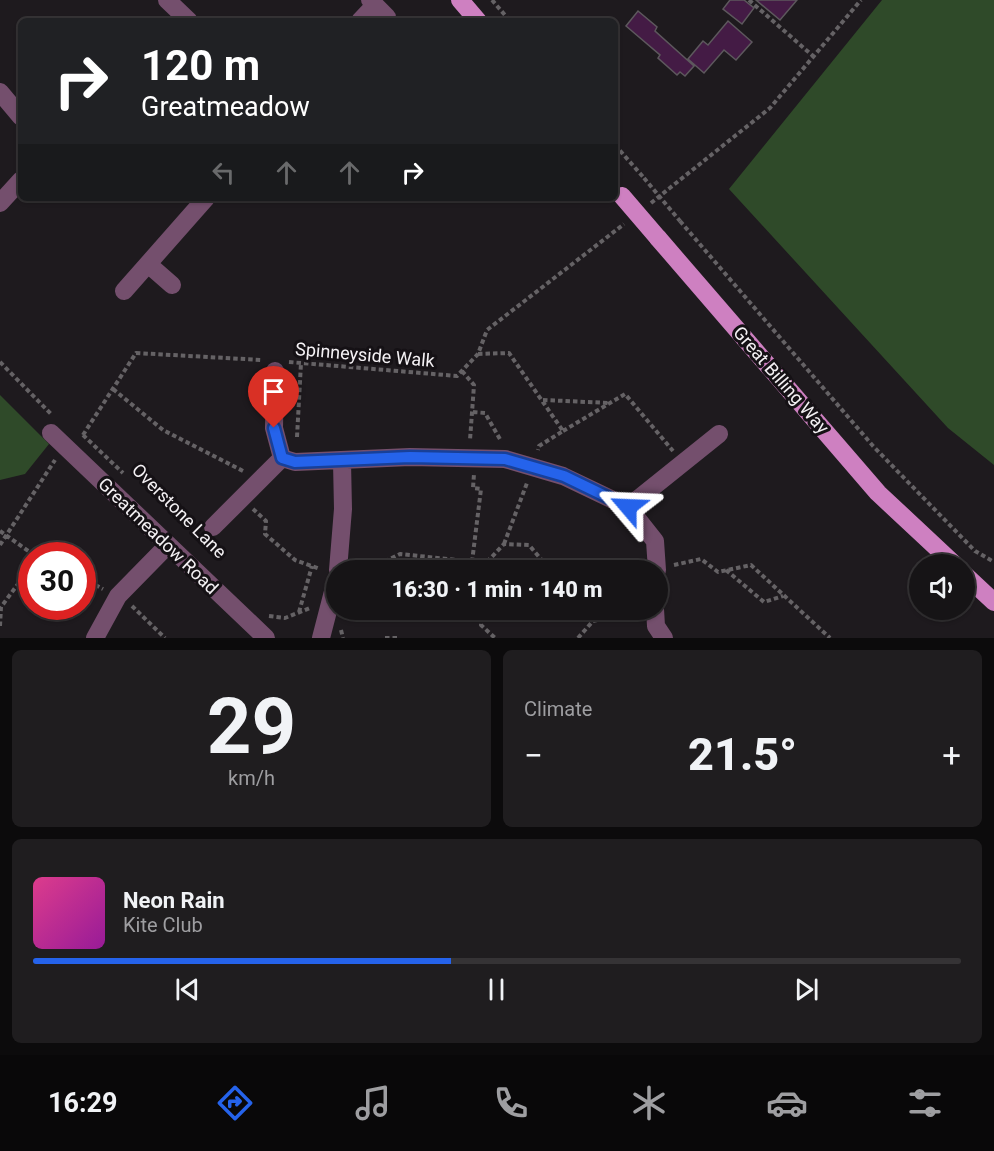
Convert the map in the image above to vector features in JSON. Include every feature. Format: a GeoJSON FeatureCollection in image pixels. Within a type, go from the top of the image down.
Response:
{"type":"FeatureCollection","features":[{"type":"Feature","properties":{"kind":"main road"},"geometry":{"type":"LineString","coordinates":[[460,0],[475,18]]}},
{"type":"Feature","properties":{"kind":"main road","name":"Great Billing Way"},"geometry":{"type":"LineString","coordinates":[[618,192],[878,493],[943,554]]}},
{"type":"Feature","properties":{"kind":"main road"},"geometry":{"type":"LineString","coordinates":[[975,584],[994,602]]}},
{"type":"Feature","properties":{"kind":"street"},"geometry":{"type":"LineString","coordinates":[[167,0],[186,18]]}},
{"type":"Feature","properties":{"kind":"street"},"geometry":{"type":"LineString","coordinates":[[364,18],[377,8]]}},
{"type":"Feature","properties":{"kind":"street"},"geometry":{"type":"LineString","coordinates":[[0,92],[18,113]]}},
{"type":"Feature","properties":{"kind":"street"},"geometry":{"type":"LineString","coordinates":[[0,203],[18,183]]}},
{"type":"Feature","properties":{"kind":"street"},"geometry":{"type":"LineString","coordinates":[[124,291],[203,201]]}},
{"type":"Feature","properties":{"kind":"street"},"geometry":{"type":"LineString","coordinates":[[148,264],[172,285]]}},
{"type":"Feature","properties":{"kind":"street"},"geometry":{"type":"LineString","coordinates":[[273,364],[274,428],[289,460]]}},
{"type":"Feature","properties":{"kind":"street","name":"Greatmeadow Road"},"geometry":{"type":"LineString","coordinates":[[61,431],[168,546],[266,638]]}},
{"type":"Feature","properties":{"kind":"street"},"geometry":{"type":"LineString","coordinates":[[628,507],[719,434]]}},
{"type":"Feature","properties":{"kind":"street"},"geometry":{"type":"LineString","coordinates":[[213,527],[256,483],[289,460],[342,462],[410,457],[512,461],[564,476],[628,507],[655,541],[656,560]]}},
{"type":"Feature","properties":{"kind":"street"},"geometry":{"type":"LineString","coordinates":[[336,560],[342,462]]}},
{"type":"Feature","properties":{"kind":"street"},"geometry":{"type":"LineString","coordinates":[[95,638],[118,596],[168,546]]}},
{"type":"Feature","properties":{"kind":"street"},"geometry":{"type":"LineString","coordinates":[[321,638],[326,620]]}},
{"type":"Feature","properties":{"kind":"street"},"geometry":{"type":"LineString","coordinates":[[656,620],[656,626],[664,638]]}},
{"type":"Feature","properties":{"kind":"path"},"geometry":{"type":"LineString","coordinates":[[492,0],[507,18]]}},
{"type":"Feature","properties":{"kind":"path"},"geometry":{"type":"LineString","coordinates":[[749,0],[813,56]]}},
{"type":"Feature","properties":{"kind":"path"},"geometry":{"type":"LineString","coordinates":[[665,192],[770,108],[861,0]]}},
{"type":"Feature","properties":{"kind":"path"},"geometry":{"type":"LineString","coordinates":[[618,148],[873,446],[975,551],[994,562]]}},
{"type":"Feature","properties":{"kind":"path"},"geometry":{"type":"LineString","coordinates":[[472,560],[481,489],[472,488],[474,386],[462,371],[478,354],[487,330],[626,222]]}},
{"type":"Feature","properties":{"kind":"path","name":"Spinneyside Walk"},"geometry":{"type":"LineString","coordinates":[[83,435],[136,353],[273,364],[301,363],[457,376],[462,371]]}},
{"type":"Feature","properties":{"kind":"path"},"geometry":{"type":"LineString","coordinates":[[478,354],[509,353],[563,431]]}},
{"type":"Feature","properties":{"kind":"path","name":"Overstone Lane"},"geometry":{"type":"LineString","coordinates":[[0,362],[61,431],[83,435],[132,482]]}},
{"type":"Feature","properties":{"kind":"path"},"geometry":{"type":"LineString","coordinates":[[289,460],[301,363]]}},
{"type":"Feature","properties":{"kind":"path"},"geometry":{"type":"LineString","coordinates":[[112,388],[163,430],[240,468],[256,483]]}},
{"type":"Feature","properties":{"kind":"path"},"geometry":{"type":"LineString","coordinates":[[489,560],[504,544],[539,446],[625,394],[682,463]]}},
{"type":"Feature","properties":{"kind":"path"},"geometry":{"type":"LineString","coordinates":[[542,400],[611,403]]}},
{"type":"Feature","properties":{"kind":"path"},"geometry":{"type":"LineString","coordinates":[[473,411],[485,413],[512,461]]}},
{"type":"Feature","properties":{"kind":"path"},"geometry":{"type":"LineString","coordinates":[[0,545],[8,535],[61,431]]}},
{"type":"Feature","properties":{"kind":"path"},"geometry":{"type":"LineString","coordinates":[[242,498],[266,521],[265,534],[295,560],[326,568]]}},
{"type":"Feature","properties":{"kind":"path"},"geometry":{"type":"LineString","coordinates":[[0,531],[18,543]]}},
{"type":"Feature","properties":{"kind":"path"},"geometry":{"type":"LineString","coordinates":[[504,544],[529,545],[542,560]]}},
{"type":"Feature","properties":{"kind":"path"},"geometry":{"type":"LineString","coordinates":[[388,560],[400,554],[454,560]]}},
{"type":"Feature","properties":{"kind":"path"},"geometry":{"type":"LineString","coordinates":[[668,567],[701,559],[717,572],[751,566],[830,638]]}},
{"type":"Feature","properties":{"kind":"path"},"geometry":{"type":"LineString","coordinates":[[299,613],[312,566]]}},
{"type":"Feature","properties":{"kind":"path"},"geometry":{"type":"LineString","coordinates":[[726,570],[764,602],[784,596]]}},
{"type":"Feature","properties":{"kind":"path"},"geometry":{"type":"LineString","coordinates":[[0,626],[1,607],[18,584]]}},
{"type":"Feature","properties":{"kind":"path"},"geometry":{"type":"LineString","coordinates":[[118,596],[142,613],[165,638]]}},
{"type":"Feature","properties":{"kind":"path"},"geometry":{"type":"LineString","coordinates":[[261,614],[285,618],[315,606],[326,613]]}},
{"type":"Feature","properties":{"kind":"path"},"geometry":{"type":"LineString","coordinates":[[333,620],[344,632],[343,638]]}},
{"type":"Feature","properties":{"kind":"path"},"geometry":{"type":"LineString","coordinates":[[481,620],[481,624],[495,638]]}},
{"type":"Feature","properties":{"kind":"path"},"geometry":{"type":"LineString","coordinates":[[578,638],[593,621],[598,620]]}},
{"type":"Feature","properties":{"kind":"path"},"geometry":{"type":"LineString","coordinates":[[385,638],[400,638]]}},
{"type":"Feature","properties":{"kind":"green space"},"geometry":{"type":"Polygon","coordinates":[[[882,0],[994,0],[994,465],[948,428],[729,189],[882,0]]]}},
{"type":"Feature","properties":{"kind":"green space"},"geometry":{"type":"Polygon","coordinates":[[[0,395],[49,444],[25,474],[0,480],[0,395]]]}},
{"type":"Feature","properties":{"kind":"building"},"geometry":{"type":"Polygon","coordinates":[[[730,0],[744,0],[754,8],[742,24],[723,9],[730,0]]]}},
{"type":"Feature","properties":{"kind":"building"},"geometry":{"type":"Polygon","coordinates":[[[756,0],[797,0],[780,20],[756,0]]]}},
{"type":"Feature","properties":{"kind":"building"},"geometry":{"type":"Polygon","coordinates":[[[638,11],[657,27],[655,31],[694,66],[685,76],[680,72],[677,75],[658,58],[660,55],[626,26],[638,11]]]}},
{"type":"Feature","properties":{"kind":"building"},"geometry":{"type":"Polygon","coordinates":[[[728,21],[752,42],[736,60],[724,50],[704,73],[688,59],[703,41],[708,45],[728,21]]]}},
{"type":"Feature","properties":{"kind":"route"},"geometry":{"type":"LineString","coordinates":[[274,428],[282,458],[295,462],[342,462],[410,457],[505,459],[564,476],[628,507]]}}]}
